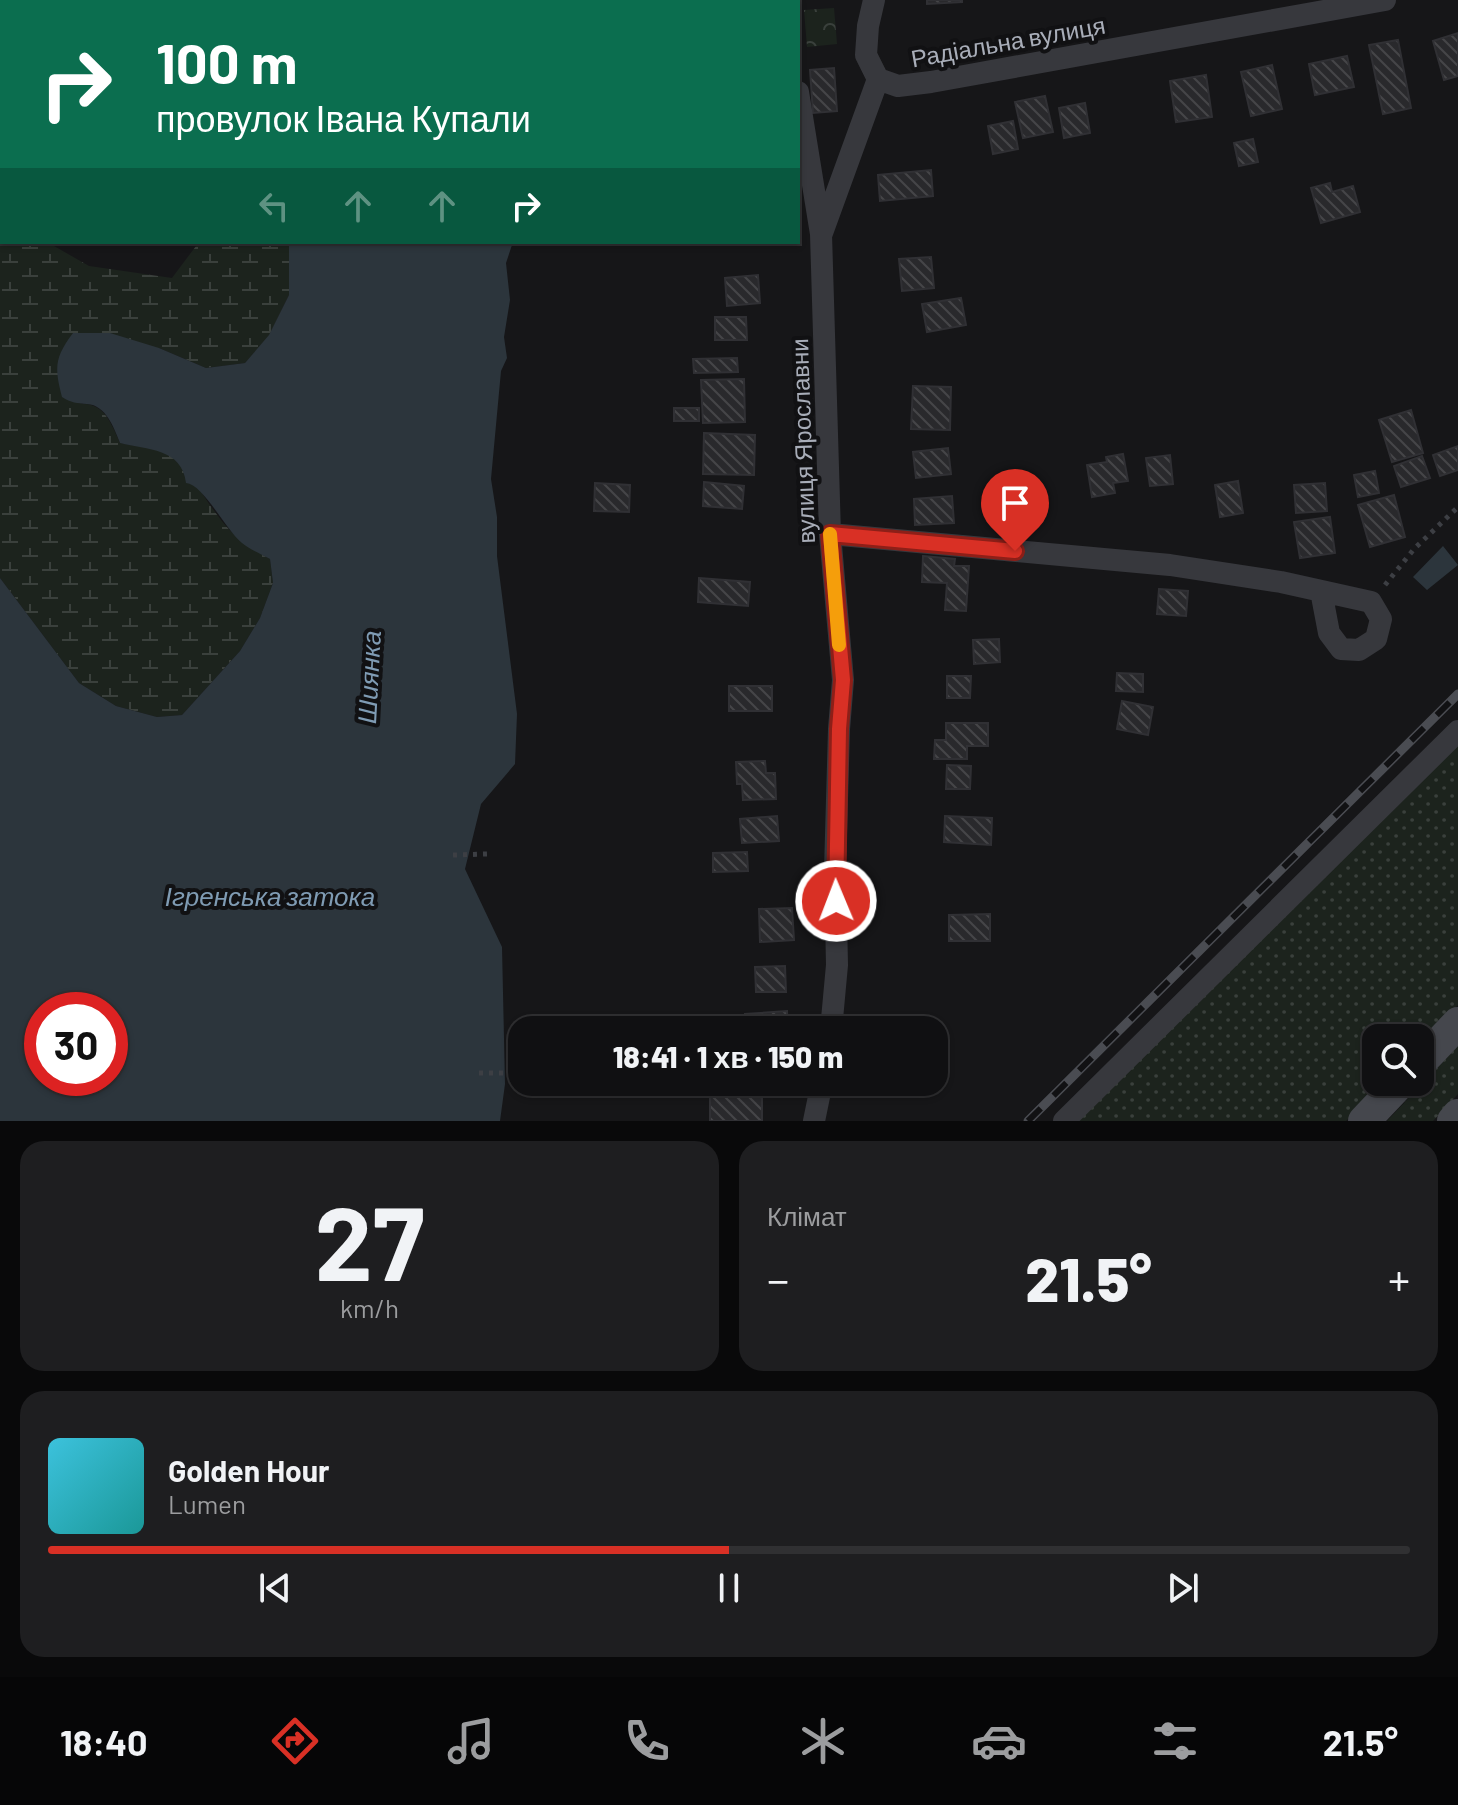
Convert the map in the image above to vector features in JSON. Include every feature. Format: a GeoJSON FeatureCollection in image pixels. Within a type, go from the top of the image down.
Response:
{"type":"FeatureCollection","features":[{"type":"Feature","properties":{"kind":"main road"},"geometry":{"type":"LineString","coordinates":[[1434,1048],[1458,1023]]}},
{"type":"Feature","properties":{"kind":"main road"},"geometry":{"type":"LineString","coordinates":[[1364,1121],[1388,1096]]}},
{"type":"Feature","properties":{"kind":"main road"},"geometry":{"type":"LineString","coordinates":[[1453,1121],[1458,1115]]}},
{"type":"Feature","properties":{"kind":"street"},"geometry":{"type":"LineString","coordinates":[[821,234],[878,79],[866,55],[874,0]]}},
{"type":"Feature","properties":{"kind":"street","name":"Радіальна вулиця"},"geometry":{"type":"LineString","coordinates":[[878,79],[898,86],[931,82],[1385,0]]}},
{"type":"Feature","properties":{"kind":"street","name":"вулиця Ярославни"},"geometry":{"type":"LineString","coordinates":[[800,104],[821,234],[830,534],[843,680],[835,870],[837,965],[832,1016]]}},
{"type":"Feature","properties":{"kind":"street"},"geometry":{"type":"LineString","coordinates":[[830,534],[1170,565],[1281,582],[1371,602],[1381,619],[1376,639],[1359,650],[1341,649],[1329,633],[1321,591]]}},
{"type":"Feature","properties":{"kind":"street"},"geometry":{"type":"LineString","coordinates":[[1064,1121],[1458,731]]}},
{"type":"Feature","properties":{"kind":"street"},"geometry":{"type":"LineString","coordinates":[[814,1121],[819,1096]]}},
{"type":"Feature","properties":{"kind":"path"},"geometry":{"type":"LineString","coordinates":[[1371,602],[1414,549],[1458,507]]}},
{"type":"Feature","properties":{"kind":"path"},"geometry":{"type":"LineString","coordinates":[[453,855],[487,854]]}},
{"type":"Feature","properties":{"kind":"path"},"geometry":{"type":"LineString","coordinates":[[479,1073],[508,1073]]}},
{"type":"Feature","properties":{"kind":"green space"},"geometry":{"type":"Polygon","coordinates":[[[834,8],[837,44],[807,47],[804,10],[834,8]]]}},
{"type":"Feature","properties":{"kind":"green space"},"geometry":{"type":"Polygon","coordinates":[[[0,244],[50,244],[89,266],[172,278],[198,244],[289,244],[289,295],[269,336],[245,363],[206,368],[159,348],[81,404],[89,404],[101,411],[120,443],[156,449],[176,460],[229,529],[270,559],[273,583],[260,618],[240,651],[182,715],[157,717],[116,706],[79,683],[0,578],[0,244]]]}},
{"type":"Feature","properties":{"kind":"green space"},"geometry":{"type":"Polygon","coordinates":[[[1458,743],[1458,1005],[1434,1030],[1434,1024],[1362,1024],[1362,1096],[1370,1096],[1346,1121],[1078,1121],[1458,743]]]}},
{"type":"Feature","properties":{"kind":"green space"},"geometry":{"type":"Polygon","coordinates":[[[1458,1046],[1458,1094],[1433,1121],[1387,1121],[1411,1096],[1434,1096],[1434,1071],[1458,1046]]]}},
{"type":"Feature","properties":{"kind":"water","name":"Ігренська затока"},"geometry":{"type":"Polygon","coordinates":[[[289,244],[512,244],[506,263],[510,300],[504,337],[507,358],[501,371],[491,479],[497,517],[497,556],[517,714],[515,764],[481,804],[465,869],[502,947],[505,1084],[500,1121],[0,1121],[0,578],[79,683],[116,706],[157,717],[182,715],[240,651],[260,618],[273,583],[270,559],[235,536],[200,491],[186,483],[178,463],[162,452],[120,443],[108,418],[99,408],[62,397],[57,370],[60,356],[73,333],[110,333],[159,348],[206,368],[245,363],[269,335],[289,295],[289,244]]]}},
{"type":"Feature","properties":{"kind":"water"},"geometry":{"type":"Polygon","coordinates":[[[1443,546],[1458,565],[1427,590],[1413,577],[1443,546]]]}},
{"type":"Feature","properties":{"kind":"building"},"geometry":{"type":"Polygon","coordinates":[[[927,0],[962,0],[962,2],[927,4],[927,0]]]}},
{"type":"Feature","properties":{"kind":"building"},"geometry":{"type":"Polygon","coordinates":[[[1458,33],[1458,76],[1444,80],[1433,41],[1458,33]]]}},
{"type":"Feature","properties":{"kind":"building"},"geometry":{"type":"Polygon","coordinates":[[[1398,40],[1411,108],[1383,114],[1369,45],[1398,40]]]}},
{"type":"Feature","properties":{"kind":"building"},"geometry":{"type":"Polygon","coordinates":[[[1347,56],[1354,87],[1315,95],[1309,64],[1347,56]]]}},
{"type":"Feature","properties":{"kind":"building"},"geometry":{"type":"Polygon","coordinates":[[[1272,65],[1282,109],[1251,116],[1241,72],[1272,65]]]}},
{"type":"Feature","properties":{"kind":"building"},"geometry":{"type":"Polygon","coordinates":[[[834,68],[837,111],[813,113],[810,70],[834,68]]]}},
{"type":"Feature","properties":{"kind":"building"},"geometry":{"type":"Polygon","coordinates":[[[1206,75],[1212,117],[1176,122],[1170,81],[1206,75]]]}},
{"type":"Feature","properties":{"kind":"building"},"geometry":{"type":"Polygon","coordinates":[[[1045,96],[1053,132],[1023,138],[1015,102],[1045,96]]]}},
{"type":"Feature","properties":{"kind":"building"},"geometry":{"type":"Polygon","coordinates":[[[1085,103],[1090,133],[1064,138],[1059,108],[1085,103]]]}},
{"type":"Feature","properties":{"kind":"building"},"geometry":{"type":"Polygon","coordinates":[[[1013,121],[1018,149],[993,154],[988,126],[1013,121]]]}},
{"type":"Feature","properties":{"kind":"building"},"geometry":{"type":"Polygon","coordinates":[[[1253,139],[1258,162],[1239,166],[1234,143],[1253,139]]]}},
{"type":"Feature","properties":{"kind":"building"},"geometry":{"type":"Polygon","coordinates":[[[931,170],[933,196],[880,201],[878,175],[931,170]]]}},
{"type":"Feature","properties":{"kind":"building"},"geometry":{"type":"Polygon","coordinates":[[[1330,183],[1332,192],[1353,186],[1360,212],[1321,223],[1311,188],[1330,183]]]}},
{"type":"Feature","properties":{"kind":"building"},"geometry":{"type":"Polygon","coordinates":[[[931,257],[934,288],[902,291],[899,259],[931,257]]]}},
{"type":"Feature","properties":{"kind":"building"},"geometry":{"type":"Polygon","coordinates":[[[758,275],[760,303],[727,306],[725,278],[758,275]]]}},
{"type":"Feature","properties":{"kind":"building"},"geometry":{"type":"Polygon","coordinates":[[[961,298],[966,325],[927,332],[922,304],[961,298]]]}},
{"type":"Feature","properties":{"kind":"building"},"geometry":{"type":"Polygon","coordinates":[[[715,317],[746,317],[747,340],[715,340],[715,317]]]}},
{"type":"Feature","properties":{"kind":"building"},"geometry":{"type":"Polygon","coordinates":[[[737,358],[738,372],[694,373],[693,359],[737,358]]]}},
{"type":"Feature","properties":{"kind":"building"},"geometry":{"type":"Polygon","coordinates":[[[744,379],[745,422],[703,423],[701,380],[744,379]]]}},
{"type":"Feature","properties":{"kind":"building"},"geometry":{"type":"Polygon","coordinates":[[[913,386],[951,387],[950,430],[911,429],[913,386]]]}},
{"type":"Feature","properties":{"kind":"building"},"geometry":{"type":"Polygon","coordinates":[[[674,408],[699,408],[699,421],[674,421],[674,408]]]}},
{"type":"Feature","properties":{"kind":"building"},"geometry":{"type":"Polygon","coordinates":[[[1411,410],[1423,453],[1392,462],[1379,420],[1411,410]]]}},
{"type":"Feature","properties":{"kind":"building"},"geometry":{"type":"Polygon","coordinates":[[[704,433],[755,435],[754,475],[703,474],[704,433]]]}},
{"type":"Feature","properties":{"kind":"building"},"geometry":{"type":"Polygon","coordinates":[[[1458,446],[1458,470],[1440,476],[1433,455],[1458,446]]]}},
{"type":"Feature","properties":{"kind":"building"},"geometry":{"type":"Polygon","coordinates":[[[948,448],[951,474],[916,478],[913,452],[948,448]]]}},
{"type":"Feature","properties":{"kind":"building"},"geometry":{"type":"Polygon","coordinates":[[[1123,454],[1128,481],[1113,483],[1115,493],[1092,497],[1087,465],[1107,462],[1106,457],[1123,454]]]}},
{"type":"Feature","properties":{"kind":"building"},"geometry":{"type":"Polygon","coordinates":[[[1170,455],[1173,484],[1150,486],[1146,458],[1170,455]]]}},
{"type":"Feature","properties":{"kind":"building"},"geometry":{"type":"Polygon","coordinates":[[[1422,456],[1430,478],[1401,487],[1394,466],[1422,456]]]}},
{"type":"Feature","properties":{"kind":"building"},"geometry":{"type":"Polygon","coordinates":[[[1375,471],[1379,493],[1358,497],[1354,475],[1375,471]]]}},
{"type":"Feature","properties":{"kind":"building"},"geometry":{"type":"Polygon","coordinates":[[[1238,481],[1243,513],[1220,517],[1215,485],[1238,481]]]}},
{"type":"Feature","properties":{"kind":"building"},"geometry":{"type":"Polygon","coordinates":[[[704,482],[744,486],[742,509],[703,506],[704,482]]]}},
{"type":"Feature","properties":{"kind":"building"},"geometry":{"type":"Polygon","coordinates":[[[595,483],[630,485],[629,512],[594,511],[595,483]]]}},
{"type":"Feature","properties":{"kind":"building"},"geometry":{"type":"Polygon","coordinates":[[[1325,483],[1327,511],[1296,513],[1294,485],[1325,483]]]}},
{"type":"Feature","properties":{"kind":"building"},"geometry":{"type":"Polygon","coordinates":[[[1394,495],[1405,537],[1370,547],[1358,505],[1394,495]]]}},
{"type":"Feature","properties":{"kind":"building"},"geometry":{"type":"Polygon","coordinates":[[[952,496],[954,523],[915,525],[914,499],[952,496]]]}},
{"type":"Feature","properties":{"kind":"building"},"geometry":{"type":"Polygon","coordinates":[[[1330,517],[1335,553],[1300,558],[1294,522],[1330,517]]]}},
{"type":"Feature","properties":{"kind":"building"},"geometry":{"type":"Polygon","coordinates":[[[923,556],[955,559],[954,566],[969,566],[966,611],[945,610],[947,583],[922,582],[923,556]]]}},
{"type":"Feature","properties":{"kind":"building"},"geometry":{"type":"Polygon","coordinates":[[[699,578],[750,582],[748,606],[698,602],[699,578]]]}},
{"type":"Feature","properties":{"kind":"building"},"geometry":{"type":"Polygon","coordinates":[[[1159,589],[1188,591],[1186,616],[1157,614],[1159,589]]]}},
{"type":"Feature","properties":{"kind":"building"},"geometry":{"type":"Polygon","coordinates":[[[999,639],[1000,662],[974,664],[973,640],[999,639]]]}},
{"type":"Feature","properties":{"kind":"building"},"geometry":{"type":"Polygon","coordinates":[[[1117,673],[1143,674],[1143,692],[1116,691],[1117,673]]]}},
{"type":"Feature","properties":{"kind":"building"},"geometry":{"type":"Polygon","coordinates":[[[947,676],[971,676],[970,698],[947,698],[947,676]]]}},
{"type":"Feature","properties":{"kind":"building"},"geometry":{"type":"Polygon","coordinates":[[[729,686],[772,686],[772,711],[729,711],[729,686]]]}},
{"type":"Feature","properties":{"kind":"building"},"geometry":{"type":"Polygon","coordinates":[[[1122,701],[1153,707],[1148,735],[1117,729],[1122,701]]]}},
{"type":"Feature","properties":{"kind":"building"},"geometry":{"type":"Polygon","coordinates":[[[946,723],[988,723],[988,746],[967,746],[967,759],[934,759],[935,740],[946,740],[946,723]]]}},
{"type":"Feature","properties":{"kind":"building"},"geometry":{"type":"Polygon","coordinates":[[[765,761],[766,773],[775,773],[776,799],[743,800],[742,784],[737,784],[736,762],[765,761]]]}},
{"type":"Feature","properties":{"kind":"building"},"geometry":{"type":"Polygon","coordinates":[[[947,765],[971,766],[970,789],[946,789],[947,765]]]}},
{"type":"Feature","properties":{"kind":"building"},"geometry":{"type":"Polygon","coordinates":[[[777,816],[779,841],[742,843],[740,819],[777,816]]]}},
{"type":"Feature","properties":{"kind":"building"},"geometry":{"type":"Polygon","coordinates":[[[945,816],[992,818],[991,845],[944,842],[945,816]]]}},
{"type":"Feature","properties":{"kind":"building"},"geometry":{"type":"Polygon","coordinates":[[[747,852],[748,871],[713,872],[713,853],[747,852]]]}},
{"type":"Feature","properties":{"kind":"building"},"geometry":{"type":"Polygon","coordinates":[[[792,908],[794,940],[760,942],[759,909],[792,908]]]}},
{"type":"Feature","properties":{"kind":"building"},"geometry":{"type":"Polygon","coordinates":[[[990,914],[990,941],[949,941],[949,915],[990,914]]]}},
{"type":"Feature","properties":{"kind":"building"},"geometry":{"type":"Polygon","coordinates":[[[785,966],[786,992],[756,992],[755,967],[785,966]]]}},
{"type":"Feature","properties":{"kind":"building"},"geometry":{"type":"Polygon","coordinates":[[[787,1011],[787,1016],[745,1016],[787,1011]]]}},
{"type":"Feature","properties":{"kind":"building"},"geometry":{"type":"Polygon","coordinates":[[[710,1096],[762,1096],[762,1121],[710,1121],[710,1096]]]}},
{"type":"Feature","properties":{"kind":"railway"},"geometry":{"type":"LineString","coordinates":[[1028,1121],[1458,694]]}},
{"type":"Feature","properties":{"kind":"slow traffic"},"geometry":{"type":"LineString","coordinates":[[830,534],[839,645]]}},
{"type":"Feature","properties":{"kind":"route"},"geometry":{"type":"LineString","coordinates":[[836,901],[839,729],[843,680],[830,534],[1015,551]]}},
{"type":"Feature","properties":{"kind":"water label","name":"Шиянка"},"geometry":{"type":"Point","coordinates":[368,677]}}]}
